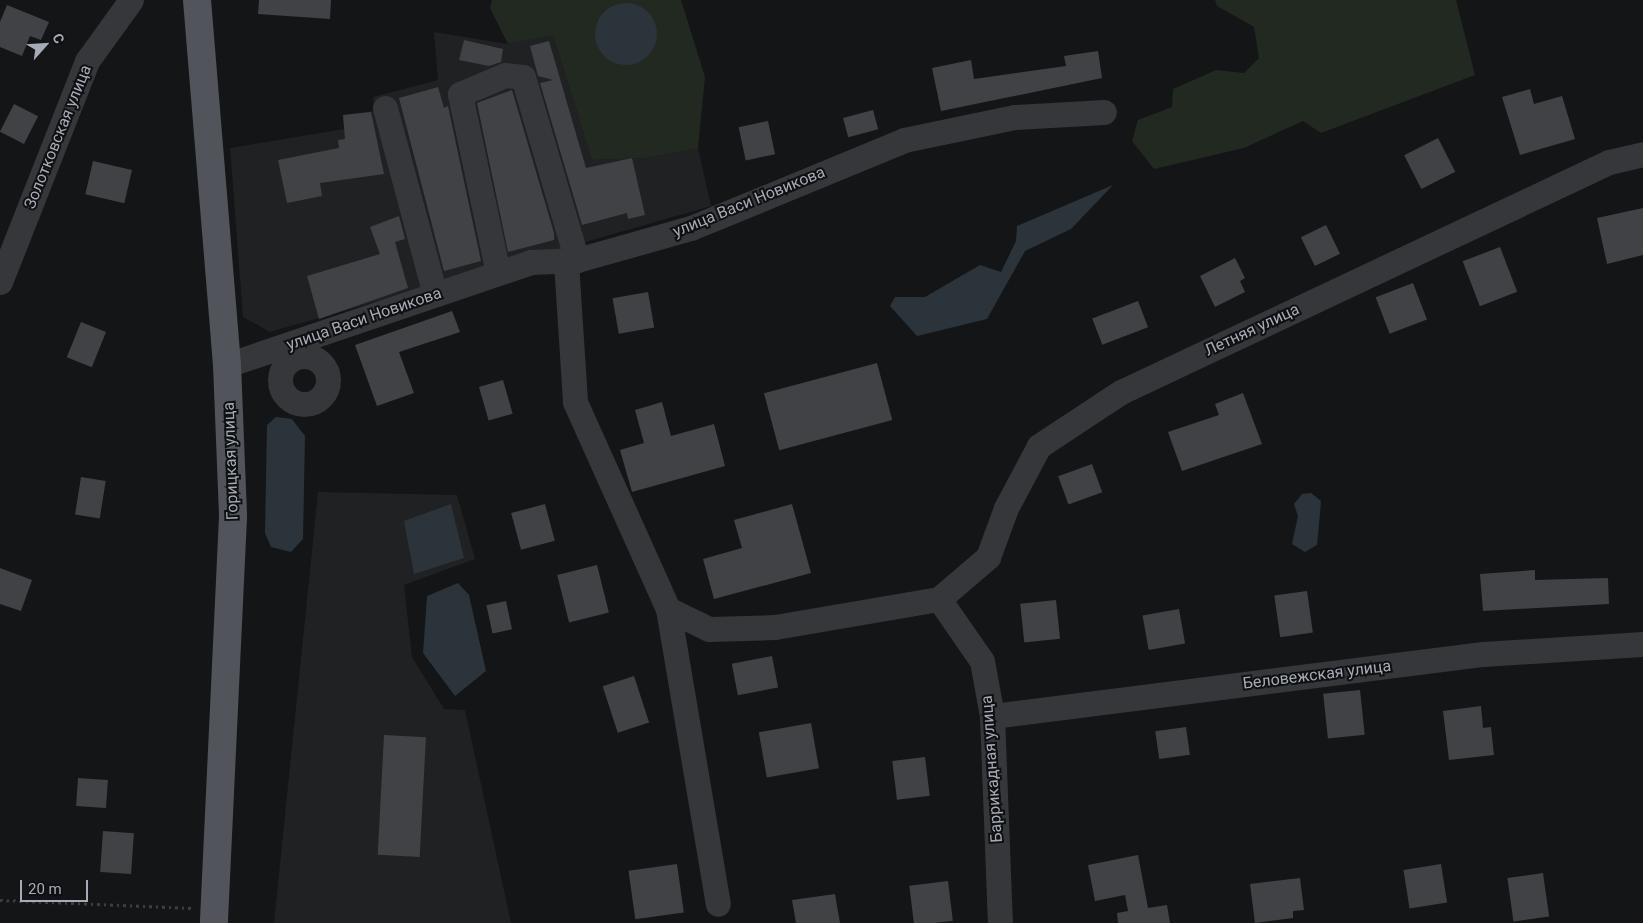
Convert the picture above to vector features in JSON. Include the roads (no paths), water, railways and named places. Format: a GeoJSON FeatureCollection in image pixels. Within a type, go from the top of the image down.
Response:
{"type":"FeatureCollection","features":[{"type":"Feature","properties":{"kind":"main road","name":"Горицкая улица"},"geometry":{"type":"LineString","coordinates":[[197,0],[227,365],[234,517],[215,916]]}},
{"type":"Feature","properties":{"kind":"street","name":"Золотковская улица"},"geometry":{"type":"LineString","coordinates":[[0,282],[87,61],[131,0]]}},
{"type":"Feature","properties":{"kind":"street"},"geometry":{"type":"LineString","coordinates":[[498,273],[460,94],[505,76],[523,77],[571,261],[575,402],[668,609],[718,904]]}},
{"type":"Feature","properties":{"kind":"street"},"geometry":{"type":"LineString","coordinates":[[385,108],[435,294]]}},
{"type":"Feature","properties":{"kind":"street","name":"улица Васи Новикова"},"geometry":{"type":"LineString","coordinates":[[227,365],[294,350],[435,294],[531,262],[571,261],[691,228],[904,140],[1015,118],[1104,112]]}},
{"type":"Feature","properties":{"kind":"street","name":"Летняя улица"},"geometry":{"type":"LineString","coordinates":[[939,599],[988,557],[1006,508],[1039,446],[1121,392],[1609,162],[1643,154]]}},
{"type":"Feature","properties":{"kind":"street"},"geometry":{"type":"LineString","coordinates":[[668,609],[709,629],[775,627],[939,599]]}},
{"type":"Feature","properties":{"kind":"street","name":"Баррикадная улица"},"geometry":{"type":"LineString","coordinates":[[939,599],[982,661],[992,716],[1000,923]]}},
{"type":"Feature","properties":{"kind":"street","name":"Беловежская улица"},"geometry":{"type":"LineString","coordinates":[[992,716],[1483,654],[1643,644]]}}]}
